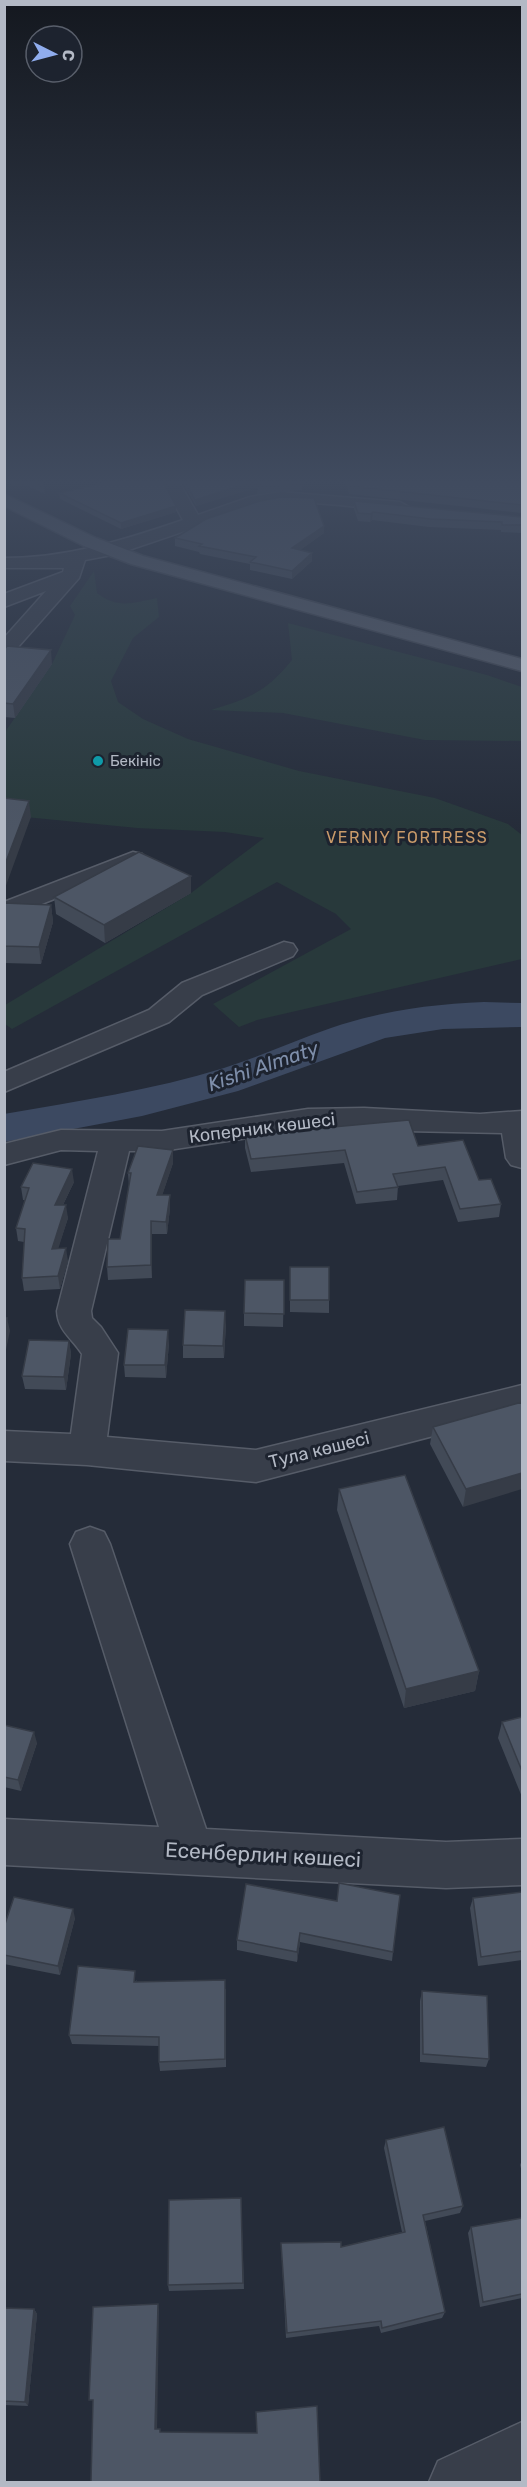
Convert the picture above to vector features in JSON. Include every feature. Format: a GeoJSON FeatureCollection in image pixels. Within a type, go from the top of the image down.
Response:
{"type":"FeatureCollection","features":[{"type":"Feature","properties":{"kind":"main road"},"geometry":{"type":"LineString","coordinates":[[284,598],[522,664]]}},
{"type":"Feature","properties":{"kind":"street"},"geometry":{"type":"LineString","coordinates":[[4,651],[45,598]]}},
{"type":"Feature","properties":{"kind":"street"},"geometry":{"type":"LineString","coordinates":[[4,911],[133,859]]}},
{"type":"Feature","properties":{"kind":"street"},"geometry":{"type":"LineString","coordinates":[[4,1083],[159,1016],[192,989],[284,950]]}},
{"type":"Feature","properties":{"kind":"street","name":"Коперник көшесі"},"geometry":{"type":"LineString","coordinates":[[4,1155],[61,1140],[84,1138],[116,1142],[162,1141],[308,1119],[364,1118],[480,1124],[519,1122]]}},
{"type":"Feature","properties":{"kind":"street"},"geometry":{"type":"LineString","coordinates":[[519,1122],[522,1158]]}},
{"type":"Feature","properties":{"kind":"street"},"geometry":{"type":"LineString","coordinates":[[87,1450],[100,1353],[89,1336],[75,1323],[74,1311],[116,1142]]}},
{"type":"Feature","properties":{"kind":"street","name":"Тула көшесі"},"geometry":{"type":"LineString","coordinates":[[4,1446],[87,1450],[256,1466],[522,1399]]}},
{"type":"Feature","properties":{"kind":"street"},"geometry":{"type":"LineString","coordinates":[[90,1545],[190,1851]]}},
{"type":"Feature","properties":{"kind":"street","name":"Есенберлин көшесі"},"geometry":{"type":"LineString","coordinates":[[4,1842],[446,1865],[522,1862]]}},
{"type":"Feature","properties":{"kind":"street"},"geometry":{"type":"LineString","coordinates":[[459,2482],[522,2452]]}},
{"type":"Feature","properties":{"kind":"shaded area"},"geometry":{"type":"Polygon","coordinates":[[[75,598],[105,598],[126,603],[157,598],[159,617],[133,638],[111,681],[118,702],[143,719],[188,739],[299,771],[435,798],[508,824],[522,835],[522,959],[257,1020],[239,1027],[213,1004],[351,929],[336,914],[277,882],[12,1029],[5,1024],[5,1005],[191,893],[264,838],[225,832],[137,828],[5,815],[5,732],[52,664],[75,615],[70,606],[75,598]]]}},
{"type":"Feature","properties":{"kind":"shaded area"},"geometry":{"type":"Polygon","coordinates":[[[288,623],[487,675],[522,687],[522,741],[425,740],[283,713],[211,710],[247,697],[265,687],[283,671],[292,660],[288,623]]]}},
{"type":"Feature","properties":{"kind":"building"},"geometry":{"type":"Polygon","coordinates":[[[7,646],[51,650],[13,704],[4,703],[4,650],[7,646]]]}},
{"type":"Feature","properties":{"kind":"building"},"geometry":{"type":"Polygon","coordinates":[[[4,798],[29,801],[4,867],[4,798]]]}},
{"type":"Feature","properties":{"kind":"building"},"geometry":{"type":"Polygon","coordinates":[[[139,852],[191,876],[104,925],[54,897],[139,852]]]}},
{"type":"Feature","properties":{"kind":"building"},"geometry":{"type":"Polygon","coordinates":[[[4,903],[51,905],[39,947],[4,946],[4,903]]]}},
{"type":"Feature","properties":{"kind":"building"},"geometry":{"type":"Polygon","coordinates":[[[409,1120],[418,1146],[463,1140],[479,1180],[491,1179],[501,1204],[460,1209],[445,1167],[393,1174],[398,1187],[357,1192],[345,1150],[251,1159],[245,1135],[409,1120]]]}},
{"type":"Feature","properties":{"kind":"building"},"geometry":{"type":"Polygon","coordinates":[[[138,1146],[173,1150],[157,1195],[170,1195],[166,1222],[151,1221],[151,1265],[107,1267],[108,1239],[120,1239],[131,1173],[128,1173],[138,1146]]]}},
{"type":"Feature","properties":{"kind":"building"},"geometry":{"type":"Polygon","coordinates":[[[33,1163],[72,1169],[55,1205],[66,1205],[52,1249],[66,1248],[58,1276],[22,1278],[25,1229],[16,1228],[29,1188],[21,1187],[33,1163]]]}},
{"type":"Feature","properties":{"kind":"building"},"geometry":{"type":"Polygon","coordinates":[[[290,1267],[329,1267],[329,1300],[290,1300],[290,1267]]]}},
{"type":"Feature","properties":{"kind":"building"},"geometry":{"type":"Polygon","coordinates":[[[245,1280],[284,1280],[284,1314],[244,1313],[245,1280]]]}},
{"type":"Feature","properties":{"kind":"building"},"geometry":{"type":"Polygon","coordinates":[[[185,1310],[225,1311],[223,1346],[183,1345],[185,1310]]]}},
{"type":"Feature","properties":{"kind":"building"},"geometry":{"type":"Polygon","coordinates":[[[128,1329],[168,1330],[165,1365],[124,1365],[128,1329]]]}},
{"type":"Feature","properties":{"kind":"building"},"geometry":{"type":"Polygon","coordinates":[[[29,1340],[69,1341],[64,1377],[22,1376],[29,1340]]]}},
{"type":"Feature","properties":{"kind":"building"},"geometry":{"type":"Polygon","coordinates":[[[522,1402],[522,1473],[466,1489],[433,1427],[522,1402]]]}},
{"type":"Feature","properties":{"kind":"building"},"geometry":{"type":"Polygon","coordinates":[[[405,1475],[479,1671],[406,1689],[339,1489],[405,1475]]]}},
{"type":"Feature","properties":{"kind":"building"},"geometry":{"type":"Polygon","coordinates":[[[522,1717],[522,1771],[502,1722],[522,1717]]]}},
{"type":"Feature","properties":{"kind":"building"},"geometry":{"type":"Polygon","coordinates":[[[4,1725],[34,1732],[18,1780],[4,1777],[4,1725]]]}},
{"type":"Feature","properties":{"kind":"building"},"geometry":{"type":"Polygon","coordinates":[[[339,1883],[400,1895],[393,1952],[300,1933],[297,1952],[237,1940],[246,1884],[337,1901],[339,1883]]]}},
{"type":"Feature","properties":{"kind":"building"},"geometry":{"type":"Polygon","coordinates":[[[522,1892],[522,1951],[481,1957],[473,1898],[522,1892]]]}},
{"type":"Feature","properties":{"kind":"building"},"geometry":{"type":"Polygon","coordinates":[[[14,1897],[73,1909],[58,1966],[4,1955],[4,1927],[14,1897]]]}},
{"type":"Feature","properties":{"kind":"building"},"geometry":{"type":"Polygon","coordinates":[[[78,1966],[135,1971],[134,1982],[225,1980],[225,2059],[159,2062],[159,2037],[69,2035],[78,1966]]]}},
{"type":"Feature","properties":{"kind":"building"},"geometry":{"type":"Polygon","coordinates":[[[422,1991],[487,1996],[489,2059],[423,2054],[422,1991]]]}},
{"type":"Feature","properties":{"kind":"building"},"geometry":{"type":"Polygon","coordinates":[[[444,2127],[463,2206],[423,2215],[445,2312],[382,2328],[381,2321],[287,2333],[281,2243],[341,2242],[341,2247],[405,2232],[386,2140],[444,2127]]]}},
{"type":"Feature","properties":{"kind":"building"},"geometry":{"type":"Polygon","coordinates":[[[241,2198],[243,2283],[168,2285],[169,2200],[241,2198]]]}},
{"type":"Feature","properties":{"kind":"building"},"geometry":{"type":"Polygon","coordinates":[[[522,2218],[522,2294],[483,2302],[471,2227],[522,2218]]]}},
{"type":"Feature","properties":{"kind":"building"},"geometry":{"type":"Polygon","coordinates":[[[158,2304],[155,2429],[160,2429],[160,2432],[257,2433],[256,2412],[317,2406],[320,2482],[91,2482],[93,2400],[89,2400],[93,2307],[158,2304]]]}},
{"type":"Feature","properties":{"kind":"building"},"geometry":{"type":"Polygon","coordinates":[[[4,2308],[34,2309],[25,2402],[4,2401],[4,2308]]]}},
{"type":"Feature","properties":{"kind":"waterway","name":"Kіshі Almaty"},"geometry":{"type":"LineString","coordinates":[[4,1128],[142,1102],[223,1082],[382,1026],[443,1017],[484,1014],[522,1015]]}},
{"type":"Feature","properties":{"kind":"place","name":"Бекініс"},"geometry":{"type":"Point","coordinates":[98,761]}},
{"type":"Feature","properties":{"kind":"district","name":"VERNIY FORTRESS"},"geometry":{"type":"Point","coordinates":[407,837]}}]}
